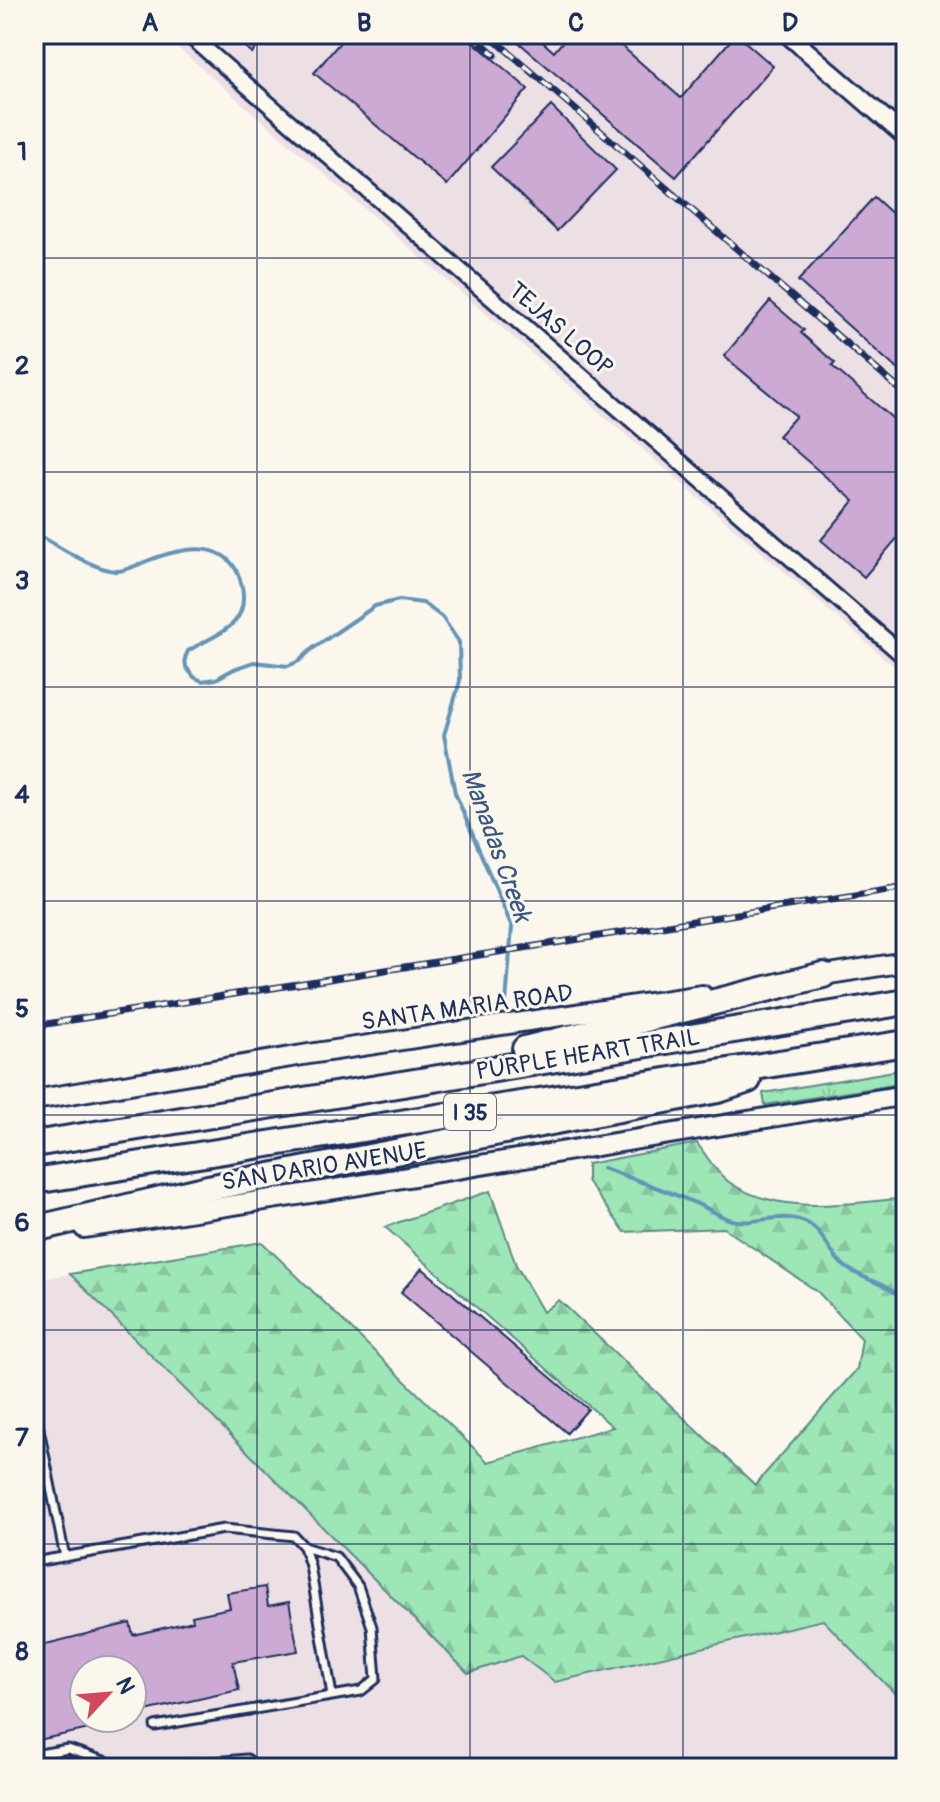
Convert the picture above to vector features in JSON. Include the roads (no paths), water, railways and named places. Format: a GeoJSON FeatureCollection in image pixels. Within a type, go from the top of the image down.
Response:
{"type":"FeatureCollection","features":[{"type":"Feature","properties":{"kind":"highway"},"geometry":{"type":"LineString","coordinates":[[368,1089],[823,975]]}},
{"type":"Feature","properties":{"kind":"highway","name":"PURPLE HEART TRAIL"},"geometry":{"type":"LineString","coordinates":[[34,1144],[906,1002]]}},
{"type":"Feature","properties":{"kind":"highway","name":"PURPLE HEART TRAIL"},"geometry":{"type":"LineString","coordinates":[[34,1181],[906,1043]]}},
{"type":"Feature","properties":{"kind":"highway"},"geometry":{"type":"LineString","coordinates":[[34,1229],[208,1188],[718,1090],[807,1059]]}},
{"type":"Feature","properties":{"kind":"main road","name":"SANTA MARIA ROAD"},"geometry":{"type":"LineString","coordinates":[[34,1100],[906,962]]}},
{"type":"Feature","properties":{"kind":"main road","name":"SAN DARIO AVENUE"},"geometry":{"type":"LineString","coordinates":[[34,1235],[317,1192],[906,1095]]}},
{"type":"Feature","properties":{"kind":"street","name":"TEJAS LOOP"},"geometry":{"type":"LineString","coordinates":[[188,34],[906,658]]}},
{"type":"Feature","properties":{"kind":"street"},"geometry":{"type":"LineString","coordinates":[[787,34],[906,137]]}},
{"type":"Feature","properties":{"kind":"lane"},"geometry":{"type":"LineString","coordinates":[[34,1404],[65,1557]]}},
{"type":"Feature","properties":{"kind":"lane"},"geometry":{"type":"LineString","coordinates":[[34,1562],[224,1529],[294,1536],[304,1547],[310,1566],[332,1695]]}},
{"type":"Feature","properties":{"kind":"lane"},"geometry":{"type":"LineString","coordinates":[[155,1726],[361,1691],[376,1679],[372,1627],[358,1586],[336,1557],[304,1547]]}},
{"type":"Feature","properties":{"kind":"lane"},"geometry":{"type":"LineString","coordinates":[[34,1755],[68,1749],[125,1768]]}},
{"type":"Feature","properties":{"kind":"lane"},"geometry":{"type":"LineString","coordinates":[[144,1768],[247,1759],[259,1768]]}},
{"type":"Feature","properties":{"kind":"waterway","name":"Manadas Creek"},"geometry":{"type":"LineString","coordinates":[[34,532],[75,556],[109,570],[125,570],[161,556],[190,550],[217,553],[228,559],[237,571],[242,587],[241,612],[228,628],[188,651],[186,667],[202,681],[216,679],[254,662],[288,666],[375,606],[399,600],[423,603],[442,617],[459,642],[460,681],[444,735],[455,793],[512,927],[507,1010]]}},
{"type":"Feature","properties":{"kind":"waterway","name":"Manadas Creek"},"geometry":{"type":"LineString","coordinates":[[603,1168],[684,1198],[728,1219],[786,1218],[807,1223],[847,1268],[906,1301]]}},
{"type":"Feature","properties":{"kind":"railway"},"geometry":{"type":"LineString","coordinates":[[471,34],[495,55]]}},
{"type":"Feature","properties":{"kind":"railway"},"geometry":{"type":"LineString","coordinates":[[488,34],[906,395]]}},
{"type":"Feature","properties":{"kind":"railway"},"geometry":{"type":"LineString","coordinates":[[34,1026],[906,887]]}}]}
